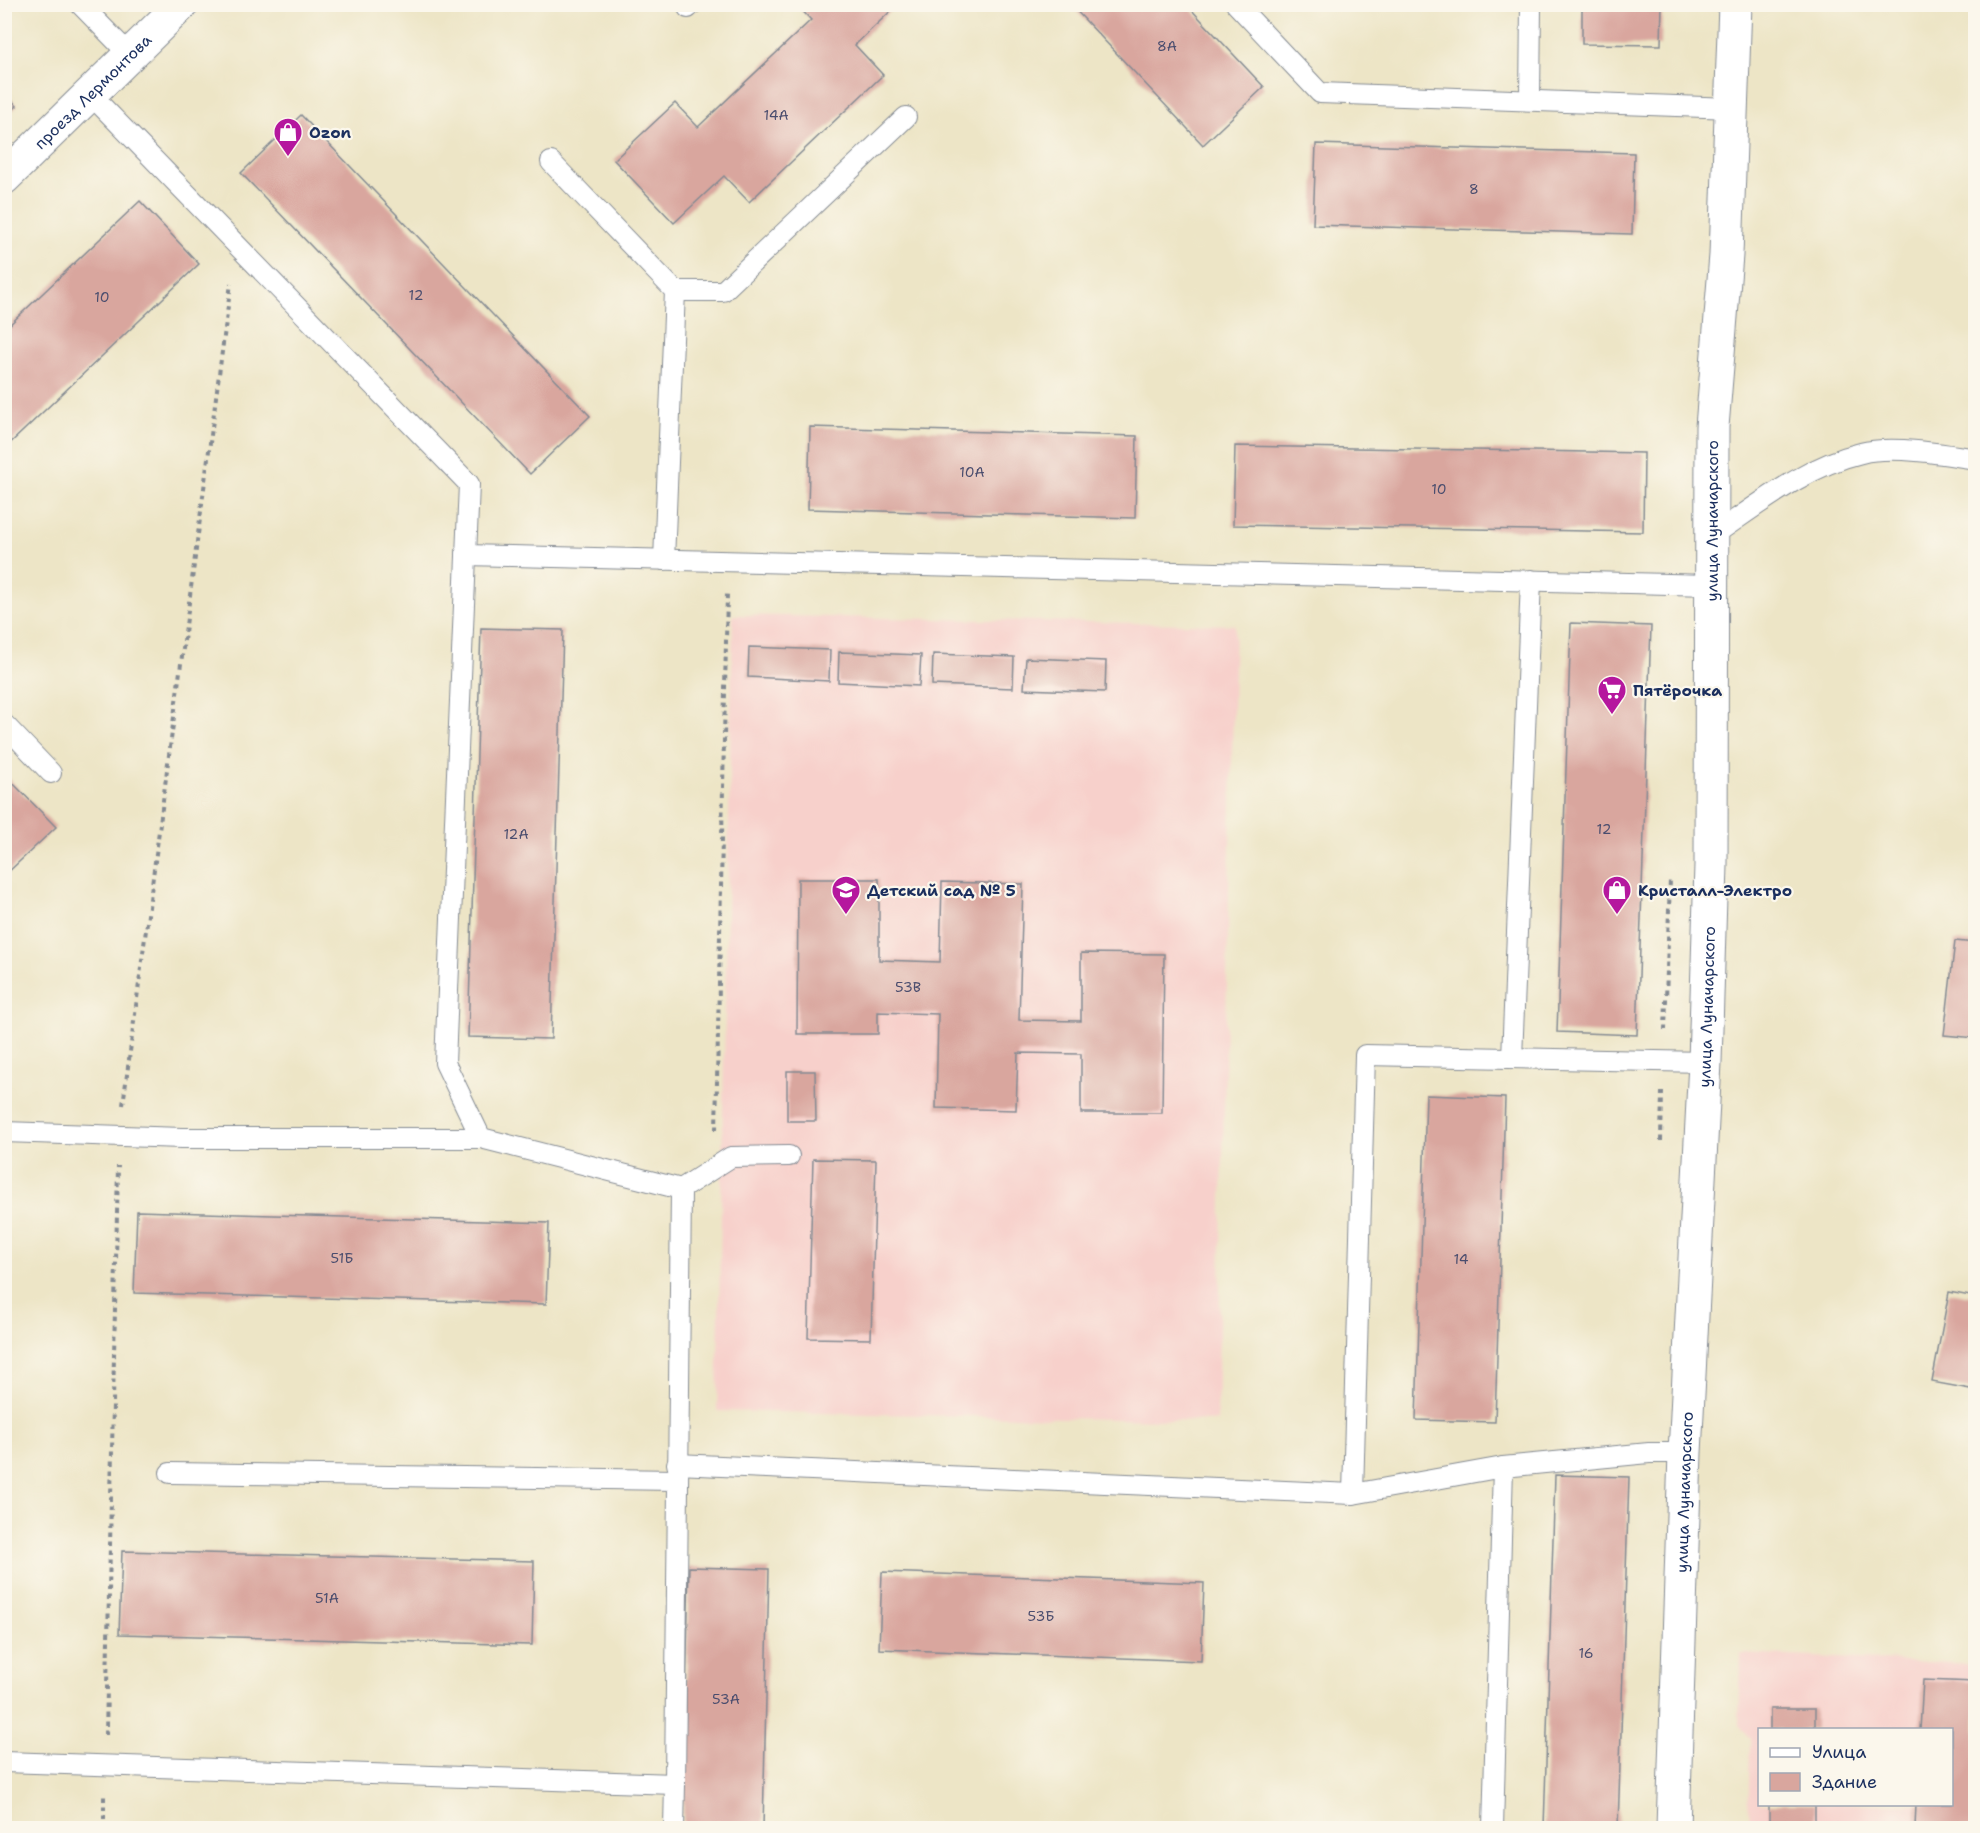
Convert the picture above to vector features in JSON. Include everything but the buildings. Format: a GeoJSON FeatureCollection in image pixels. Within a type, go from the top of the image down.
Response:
{"type":"FeatureCollection","features":[{"type":"Feature","properties":{"kind":"street","name":"проезд Лермонтова"},"geometry":{"type":"LineString","coordinates":[[4,178],[182,4]]}},
{"type":"Feature","properties":{"kind":"street","name":"улица Луначарского"},"geometry":{"type":"LineString","coordinates":[[1673,1828],[1685,1454],[1705,1062],[1711,865],[1712,427],[1726,255],[1735,4]]}},
{"type":"Feature","properties":{"kind":"lane"},"geometry":{"type":"LineString","coordinates":[[80,4],[129,54]]}},
{"type":"Feature","properties":{"kind":"lane"},"geometry":{"type":"LineString","coordinates":[[1236,4],[1320,93],[1732,108]]}},
{"type":"Feature","properties":{"kind":"lane"},"geometry":{"type":"LineString","coordinates":[[1530,100],[1531,4]]}},
{"type":"Feature","properties":{"kind":"lane"},"geometry":{"type":"LineString","coordinates":[[91,95],[469,484],[445,1063],[481,1138]]}},
{"type":"Feature","properties":{"kind":"lane"},"geometry":{"type":"LineString","coordinates":[[551,162],[675,291],[723,291],[906,117]]}},
{"type":"Feature","properties":{"kind":"lane"},"geometry":{"type":"LineString","coordinates":[[664,560],[675,291]]}},
{"type":"Feature","properties":{"kind":"lane"},"geometry":{"type":"LineString","coordinates":[[1712,536],[1787,486],[1827,464],[1862,452],[1941,453],[1976,459]]}},
{"type":"Feature","properties":{"kind":"lane"},"geometry":{"type":"LineString","coordinates":[[465,555],[1710,585]]}},
{"type":"Feature","properties":{"kind":"lane"},"geometry":{"type":"LineString","coordinates":[[1512,1058],[1531,580]]}},
{"type":"Feature","properties":{"kind":"lane"},"geometry":{"type":"LineString","coordinates":[[4,724],[51,773]]}},
{"type":"Feature","properties":{"kind":"lane"},"geometry":{"type":"LineString","coordinates":[[1353,1494],[1365,1055],[1705,1062]]}},
{"type":"Feature","properties":{"kind":"lane"},"geometry":{"type":"LineString","coordinates":[[4,1132],[182,1138],[481,1138],[681,1189],[731,1157],[789,1156]]}},
{"type":"Feature","properties":{"kind":"lane"},"geometry":{"type":"LineString","coordinates":[[674,1828],[681,1189]]}},
{"type":"Feature","properties":{"kind":"lane"},"geometry":{"type":"LineString","coordinates":[[170,1473],[677,1472],[1353,1494],[1503,1467],[1649,1453],[1685,1454]]}},
{"type":"Feature","properties":{"kind":"lane"},"geometry":{"type":"LineString","coordinates":[[1493,1828],[1503,1467]]}},
{"type":"Feature","properties":{"kind":"lane"},"geometry":{"type":"LineString","coordinates":[[4,1762],[675,1784]]}},
{"type":"Feature","properties":{"kind":"path"},"geometry":{"type":"LineString","coordinates":[[104,1828],[119,1136],[237,244]]}},
{"type":"Feature","properties":{"kind":"path"},"geometry":{"type":"LineString","coordinates":[[715,1167],[728,561]]}},
{"type":"Feature","properties":{"kind":"path"},"geometry":{"type":"LineString","coordinates":[[1660,1144],[1671,870]]}},
{"type":"Feature","properties":{"kind":"shaded area"},"geometry":{"type":"Polygon","coordinates":[[[733,615],[1235,625],[1217,1421],[717,1411],[733,615]]]}},
{"type":"Feature","properties":{"kind":"shaded area"},"geometry":{"type":"Polygon","coordinates":[[[1741,1654],[1975,1664],[1975,1828],[1748,1828],[1750,1739],[1739,1725],[1741,1654]]]}},
{"type":"Feature","properties":{"kind":"place","name":"Ozon"},"geometry":{"type":"Point","coordinates":[288,158]}},
{"type":"Feature","properties":{"kind":"place","name":"Пятёрочка"},"geometry":{"type":"Point","coordinates":[1612,716]}},
{"type":"Feature","properties":{"kind":"place","name":"Детский сад № 5"},"geometry":{"type":"Point","coordinates":[846,916]}},
{"type":"Feature","properties":{"kind":"place","name":"Кристалл-Электро"},"geometry":{"type":"Point","coordinates":[1617,916]}}]}
